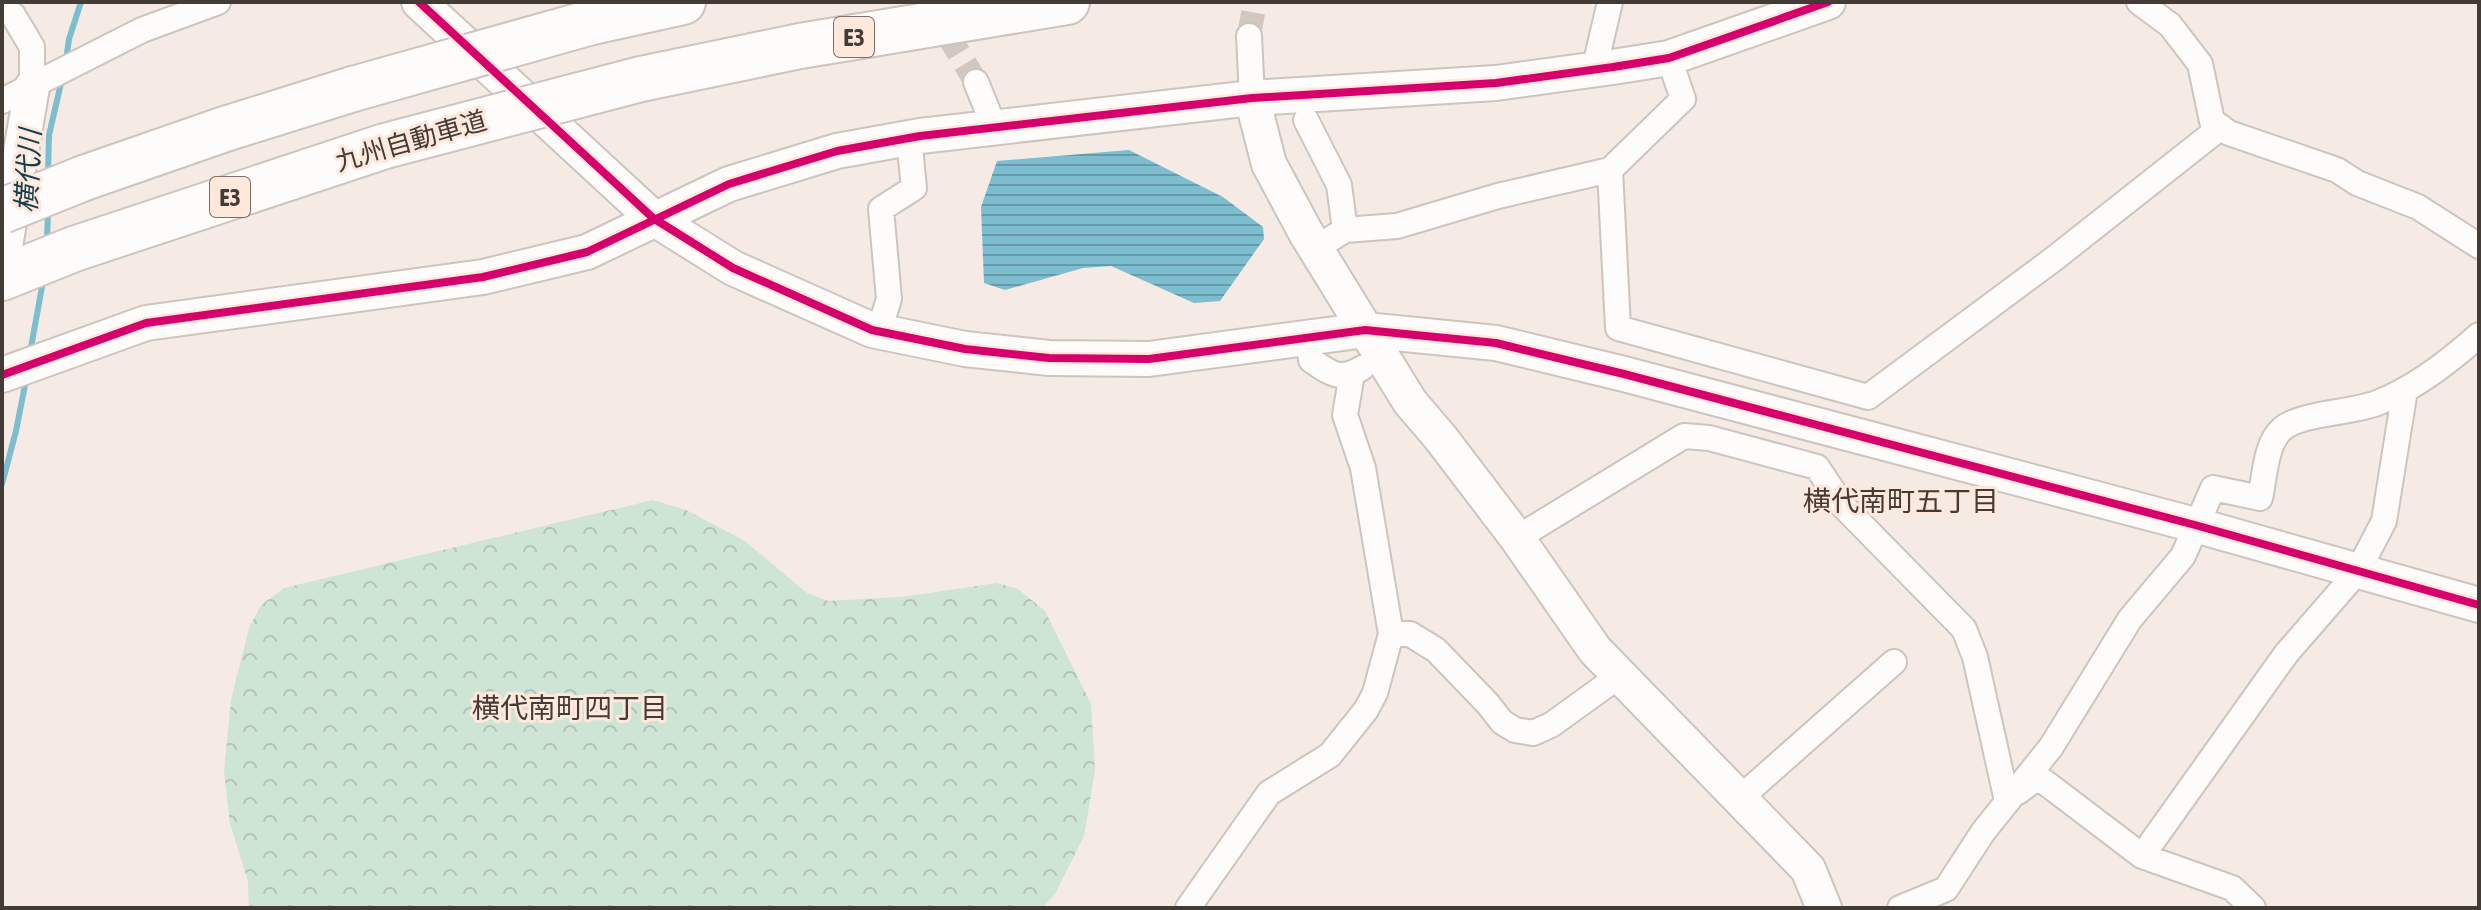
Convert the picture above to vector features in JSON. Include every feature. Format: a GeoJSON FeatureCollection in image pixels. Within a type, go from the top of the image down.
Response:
{"type":"FeatureCollection","features":[{"type":"Feature","properties":{"kind":"highway"},"geometry":{"type":"LineString","coordinates":[[2,211],[84,178],[353,89],[592,22],[683,2]]}},
{"type":"Feature","properties":{"kind":"highway","name":"九州自動車道"},"geometry":{"type":"LineString","coordinates":[[2,278],[74,249],[385,146],[641,79],[800,46],[1067,2]]}},
{"type":"Feature","properties":{"kind":"street"},"geometry":{"type":"LineString","coordinates":[[17,94],[142,30],[218,2]]}},
{"type":"Feature","properties":{"kind":"street"},"geometry":{"type":"LineString","coordinates":[[419,2],[653,218],[733,268],[879,331],[965,349],[1049,358],[1149,359],[1308,337],[1373,343],[1496,343],[2195,525],[2479,605]]}},
{"type":"Feature","properties":{"kind":"street"},"geometry":{"type":"LineString","coordinates":[[1594,70],[1610,2]]}},
{"type":"Feature","properties":{"kind":"street"},"geometry":{"type":"LineString","coordinates":[[2,375],[146,323],[483,277],[587,252],[729,184],[837,151],[909,138],[1252,98],[1496,83],[1594,70],[1669,58],[1828,2]]}},
{"type":"Feature","properties":{"kind":"street"},"geometry":{"type":"LineString","coordinates":[[2139,2],[2170,25],[2200,64],[2212,121],[2229,133],[2337,170],[2357,183],[2418,207],[2479,246]]}},
{"type":"Feature","properties":{"kind":"street"},"geometry":{"type":"LineString","coordinates":[[2,8],[13,15],[32,47],[17,94],[2,264]]}},
{"type":"Feature","properties":{"kind":"street"},"geometry":{"type":"LineString","coordinates":[[1249,36],[1252,98],[1269,164],[1410,402],[1517,538],[1595,650],[1808,869],[1824,908]]}},
{"type":"Feature","properties":{"kind":"street"},"geometry":{"type":"LineString","coordinates":[[1316,248],[1345,230],[1397,226],[1498,196],[1610,170],[1683,99],[1669,58]]}},
{"type":"Feature","properties":{"kind":"street"},"geometry":{"type":"LineString","coordinates":[[976,82],[995,129]]}},
{"type":"Feature","properties":{"kind":"street"},"geometry":{"type":"LineString","coordinates":[[1306,120],[1339,185],[1345,230]]}},
{"type":"Feature","properties":{"kind":"street"},"geometry":{"type":"LineString","coordinates":[[1610,170],[1618,328],[1868,397],[2055,258],[2221,127]]}},
{"type":"Feature","properties":{"kind":"street"},"geometry":{"type":"LineString","coordinates":[[879,331],[889,299],[881,209],[914,188],[909,138]]}},
{"type":"Feature","properties":{"kind":"street"},"geometry":{"type":"LineString","coordinates":[[1900,908],[1946,889],[1983,832],[2051,747],[2130,619],[2183,556],[2213,488],[2260,498],[2272,443],[2284,427],[2297,420],[2377,404],[2405,390],[2479,335]]}},
{"type":"Feature","properties":{"kind":"street"},"geometry":{"type":"LineString","coordinates":[[1308,337],[1311,360],[1332,375],[1352,374]]}},
{"type":"Feature","properties":{"kind":"street"},"geometry":{"type":"LineString","coordinates":[[1188,908],[1269,793],[1330,755],[1366,710],[1375,693],[1391,634],[1363,468],[1345,415],[1352,374],[1373,343]]}},
{"type":"Feature","properties":{"kind":"street"},"geometry":{"type":"LineString","coordinates":[[1709,438],[1731,360]]}},
{"type":"Feature","properties":{"kind":"street"},"geometry":{"type":"LineString","coordinates":[[2142,856],[2286,654],[2358,571],[2384,521],[2405,390]]}},
{"type":"Feature","properties":{"kind":"street"},"geometry":{"type":"LineString","coordinates":[[1517,538],[1684,436],[1709,438],[1817,467],[1843,506],[1964,629],[1975,657],[2007,801]]}},
{"type":"Feature","properties":{"kind":"street"},"geometry":{"type":"LineString","coordinates":[[1391,634],[1410,634],[1436,650],[1502,722],[1515,730],[1533,733],[1551,725],[1619,676]]}},
{"type":"Feature","properties":{"kind":"street"},"geometry":{"type":"LineString","coordinates":[[1739,799],[1894,662]]}},
{"type":"Feature","properties":{"kind":"street"},"geometry":{"type":"LineString","coordinates":[[2007,801],[2038,777],[2142,856],[2232,888],[2253,908]]}},
{"type":"Feature","properties":{"kind":"green space"},"geometry":{"type":"Polygon","coordinates":[[[653,500],[686,510],[745,541],[807,593],[828,601],[902,597],[997,583],[1018,589],[1045,611],[1091,704],[1095,771],[1084,836],[1055,894],[1042,908],[249,908],[248,881],[230,824],[224,771],[231,700],[249,628],[261,605],[284,588],[653,500]]]}},
{"type":"Feature","properties":{"kind":"water"},"geometry":{"type":"Polygon","coordinates":[[[1129,150],[1223,197],[1263,227],[1264,239],[1220,301],[1194,303],[1111,266],[1083,268],[1005,290],[984,283],[981,207],[997,161],[1129,150]]]}},
{"type":"Feature","properties":{"kind":"waterway","name":"横代川"},"geometry":{"type":"LineString","coordinates":[[66,60],[81,2]]}},
{"type":"Feature","properties":{"kind":"waterway","name":"横代川"},"geometry":{"type":"LineString","coordinates":[[48,174],[49,135],[62,79]]}},
{"type":"Feature","properties":{"kind":"waterway","name":"横代川"},"geometry":{"type":"LineString","coordinates":[[47,242],[48,209]]}},
{"type":"Feature","properties":{"kind":"waterway","name":"横代川"},"geometry":{"type":"LineString","coordinates":[[30,353],[43,281]]}},
{"type":"Feature","properties":{"kind":"waterway","name":"横代川"},"geometry":{"type":"LineString","coordinates":[[2,484],[26,380]]}},
{"type":"Feature","properties":{"kind":"tunnel"},"geometry":{"type":"LineString","coordinates":[[928,2],[976,82]]}},
{"type":"Feature","properties":{"kind":"tunnel"},"geometry":{"type":"LineString","coordinates":[[1249,36],[1255,2]]}},
{"type":"Feature","properties":{"kind":"cycle path"},"geometry":{"type":"LineString","coordinates":[[419,2],[653,218],[733,268],[872,330],[965,349],[1049,358],[1149,359],[1365,330],[1496,343],[2195,525],[2479,605]]}},
{"type":"Feature","properties":{"kind":"cycle path"},"geometry":{"type":"LineString","coordinates":[[2,375],[146,323],[483,277],[587,252],[729,184],[837,151],[920,136],[1252,98],[1496,83],[1613,67],[1669,58],[1828,2]]}},
{"type":"Feature","properties":{"kind":"district","name":"横代南町五丁目"},"geometry":{"type":"Point","coordinates":[1901,501]}},
{"type":"Feature","properties":{"kind":"district","name":"横代南町四丁目"},"geometry":{"type":"Point","coordinates":[570,708]}}]}
